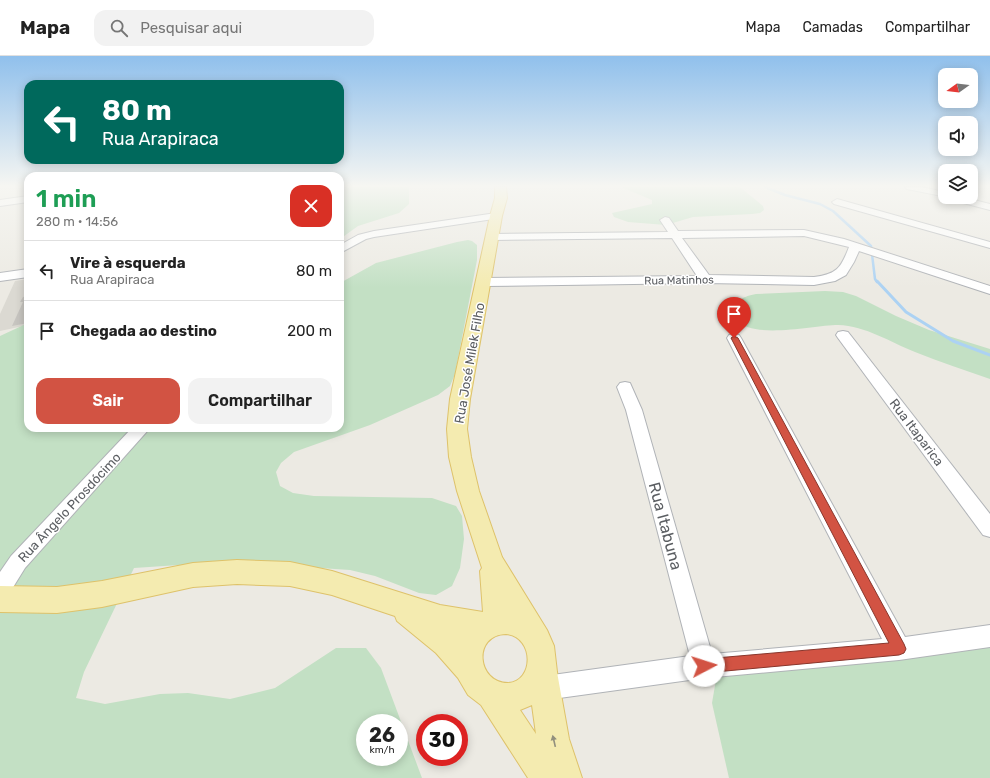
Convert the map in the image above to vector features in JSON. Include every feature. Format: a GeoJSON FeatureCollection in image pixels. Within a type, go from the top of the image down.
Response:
{"type":"FeatureCollection","features":[{"type":"Feature","properties":{"kind":"main road","name":"Rua José Milek Filho"},"geometry":{"type":"LineString","coordinates":[[495,221],[460,400],[457,429],[460,457],[468,491],[492,561],[531,632]]}},
{"type":"Feature","properties":{"kind":"main road","name":"Rua José Milek Filho"},"geometry":{"type":"LineString","coordinates":[[491,624],[496,592],[492,561]]}},
{"type":"Feature","properties":{"kind":"main road"},"geometry":{"type":"LineString","coordinates":[[0,598],[57,600],[102,594],[192,576],[237,572],[290,574],[332,583],[398,605],[457,622],[491,624],[515,622],[524,626],[531,632],[538,642],[542,654],[543,678],[552,737],[565,778]]}},
{"type":"Feature","properties":{"kind":"main road"},"geometry":{"type":"LineString","coordinates":[[398,605],[416,618],[446,644],[468,667],[473,679],[481,689],[492,695],[505,698],[518,696],[529,689],[537,679],[543,678]]}},
{"type":"Feature","properties":{"kind":"main road"},"geometry":{"type":"LineString","coordinates":[[468,667],[468,657],[473,638],[491,624]]}},
{"type":"Feature","properties":{"kind":"main road"},"geometry":{"type":"LineString","coordinates":[[492,695],[546,778]]}},
{"type":"Feature","properties":{"kind":"street"},"geometry":{"type":"LineString","coordinates":[[344,248],[362,237],[374,234],[464,221]]}},
{"type":"Feature","properties":{"kind":"street"},"geometry":{"type":"LineString","coordinates":[[667,221],[677,234],[705,279]]}},
{"type":"Feature","properties":{"kind":"street"},"geometry":{"type":"LineString","coordinates":[[904,221],[990,245]]}},
{"type":"Feature","properties":{"kind":"street"},"geometry":{"type":"LineString","coordinates":[[492,237],[804,233],[829,238],[990,290]]}},
{"type":"Feature","properties":{"kind":"street","name":"Rua Matinhos"},"geometry":{"type":"LineString","coordinates":[[484,282],[705,279],[814,281],[829,279],[840,275],[848,266],[855,246]]}},
{"type":"Feature","properties":{"kind":"street"},"geometry":{"type":"LineString","coordinates":[[0,277],[24,274]]}},
{"type":"Feature","properties":{"kind":"street","name":"Rua Itaparica"},"geometry":{"type":"LineString","coordinates":[[843,335],[990,529]]}},
{"type":"Feature","properties":{"kind":"street"},"geometry":{"type":"LineString","coordinates":[[734,338],[899,649]]}},
{"type":"Feature","properties":{"kind":"street","name":"Rua Itabuna"},"geometry":{"type":"LineString","coordinates":[[625,387],[634,410],[704,666]]}},
{"type":"Feature","properties":{"kind":"street","name":"Rua Ângelo Prosdócimo"},"geometry":{"type":"LineString","coordinates":[[0,590],[18,562],[138,432]]}},
{"type":"Feature","properties":{"kind":"street"},"geometry":{"type":"LineString","coordinates":[[543,678],[899,649],[990,636]]}},
{"type":"Feature","properties":{"kind":"shaded area"},"geometry":{"type":"Polygon","coordinates":[[[24,280],[24,326],[0,331],[0,314],[15,281],[24,280]]]}},
{"type":"Feature","properties":{"kind":"green space"},"geometry":{"type":"Polygon","coordinates":[[[344,221],[375,221],[358,226],[344,236],[344,221]]]}},
{"type":"Feature","properties":{"kind":"green space"},"geometry":{"type":"Polygon","coordinates":[[[624,221],[681,221],[666,225],[624,221]]]}},
{"type":"Feature","properties":{"kind":"green space"},"geometry":{"type":"Polygon","coordinates":[[[468,240],[477,245],[477,260],[455,374],[450,386],[438,395],[370,425],[294,452],[281,463],[276,472],[280,486],[293,493],[314,496],[432,498],[456,506],[462,516],[464,539],[460,568],[452,586],[436,595],[419,593],[375,576],[350,570],[290,566],[209,563],[134,568],[84,672],[76,698],[105,704],[160,694],[188,693],[230,699],[275,688],[336,648],[366,648],[381,668],[398,714],[356,714],[356,766],[408,766],[408,740],[416,762],[416,766],[418,766],[422,778],[0,778],[0,336],[24,325],[24,432],[344,432],[344,281],[376,263],[468,240]]]}},
{"type":"Feature","properties":{"kind":"green space"},"geometry":{"type":"Polygon","coordinates":[[[825,291],[843,292],[856,296],[896,316],[929,330],[990,349],[990,379],[924,356],[878,335],[858,328],[838,325],[784,330],[756,329],[745,326],[735,317],[734,311],[737,303],[748,296],[756,294],[825,291]]]}},
{"type":"Feature","properties":{"kind":"green space"},"geometry":{"type":"Polygon","coordinates":[[[990,643],[990,778],[729,778],[712,703],[717,674],[990,643]]]}},
{"type":"Feature","properties":{"kind":"building"},"geometry":{"type":"Polygon","coordinates":[[[23,297],[24,324],[12,326],[23,302],[20,302],[23,297]]]}},
{"type":"Feature","properties":{"kind":"waterway"},"geometry":{"type":"LineString","coordinates":[[844,221],[871,246],[875,279],[877,282]]}},
{"type":"Feature","properties":{"kind":"waterway"},"geometry":{"type":"LineString","coordinates":[[877,281],[906,312],[953,341],[990,355]]}},
{"type":"Feature","properties":{"kind":"route"},"geometry":{"type":"LineString","coordinates":[[704,666],[899,649],[734,338]]}}]}
